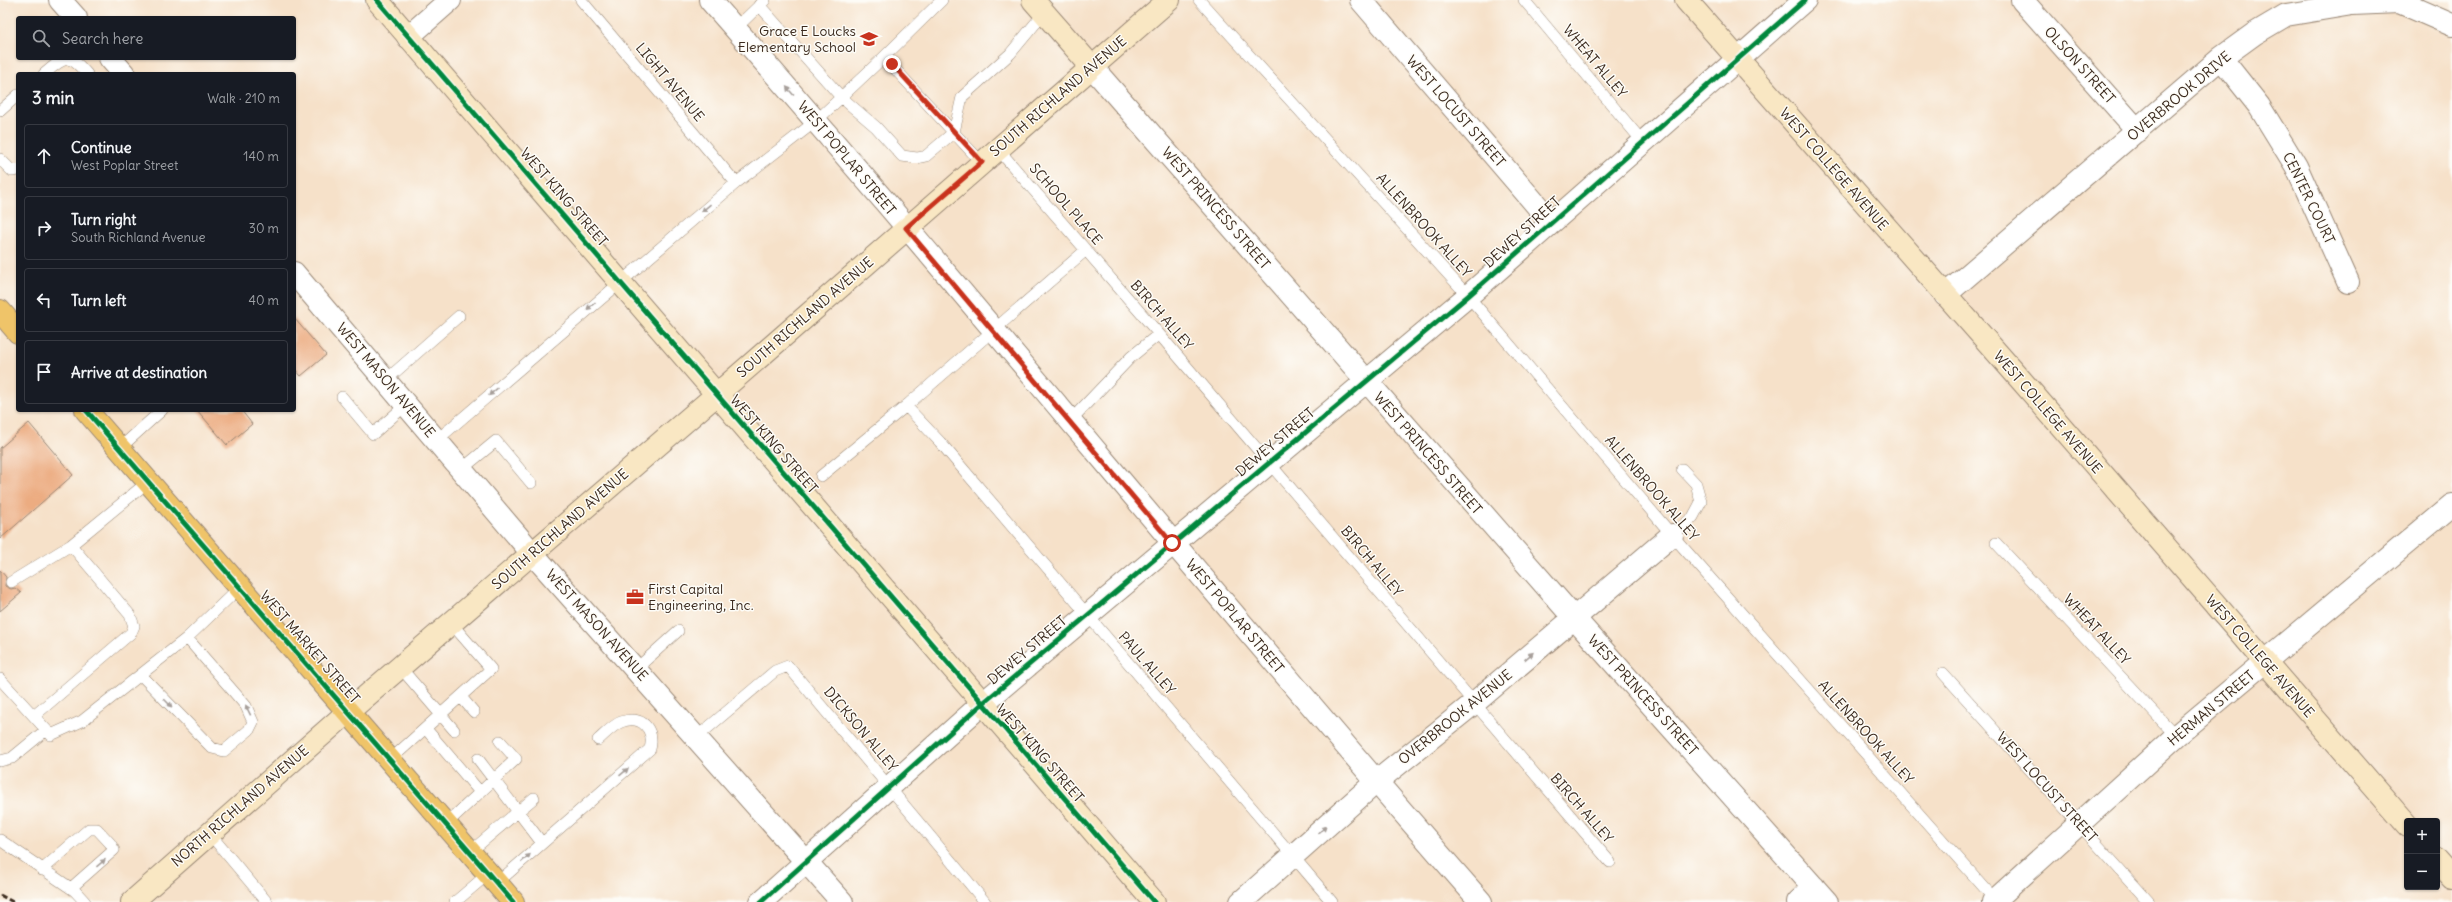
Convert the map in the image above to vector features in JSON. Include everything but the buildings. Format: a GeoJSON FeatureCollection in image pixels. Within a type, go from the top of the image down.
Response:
{"type":"FeatureCollection","features":[{"type":"Feature","properties":{"kind":"main road"},"geometry":{"type":"LineString","coordinates":[[0,311],[16,330]]}},
{"type":"Feature","properties":{"kind":"main road","name":"WEST MARKET STREET"},"geometry":{"type":"LineString","coordinates":[[88,412],[241,586],[512,902]]}},
{"type":"Feature","properties":{"kind":"street"},"geometry":{"type":"LineString","coordinates":[[60,0],[74,16]]}},
{"type":"Feature","properties":{"kind":"street","name":"WEST KING STREET"},"geometry":{"type":"LineString","coordinates":[[377,0],[1154,902]]}},
{"type":"Feature","properties":{"kind":"street"},"geometry":{"type":"LineString","coordinates":[[408,37],[450,0]]}},
{"type":"Feature","properties":{"kind":"street","name":"WEST POPLAR STREET"},"geometry":{"type":"LineString","coordinates":[[710,0],[816,121],[1172,543],[1376,782],[1481,902]]}},
{"type":"Feature","properties":{"kind":"street","name":"SOUTH RICHLAND AVENUE"},"geometry":{"type":"LineString","coordinates":[[348,711],[716,395],[1091,66],[1169,0]]}},
{"type":"Feature","properties":{"kind":"street","name":"WEST LOCUST STREET"},"geometry":{"type":"LineString","coordinates":[[1361,0],[1551,222]]}},
{"type":"Feature","properties":{"kind":"street","name":"WEST COLLEGE AVENUE"},"geometry":{"type":"LineString","coordinates":[[1686,0],[2404,822]]}},
{"type":"Feature","properties":{"kind":"street","name":"DEWEY STREET"},"geometry":{"type":"LineString","coordinates":[[761,902],[982,704],[1086,615],[1468,296],[1642,141],[1738,60],[1805,0]]}},
{"type":"Feature","properties":{"kind":"street","name":"OLSON STREET"},"geometry":{"type":"LineString","coordinates":[[2022,0],[2138,131]]}},
{"type":"Feature","properties":{"kind":"street","name":"OVERBROOK DRIVE"},"geometry":{"type":"LineString","coordinates":[[1945,295],[2138,131],[2221,58],[2254,34],[2286,15],[2352,2],[2399,2],[2452,26]]}},
{"type":"Feature","properties":{"kind":"street","name":"WEST PRINCESS STREET"},"geometry":{"type":"LineString","coordinates":[[1039,7],[1198,187],[1366,382],[1821,895]]}},
{"type":"Feature","properties":{"kind":"street","name":"CENTER COURT"},"geometry":{"type":"LineString","coordinates":[[2221,58],[2259,106],[2296,166],[2348,282]]}},
{"type":"Feature","properties":{"kind":"street"},"geometry":{"type":"LineString","coordinates":[[112,60],[122,72]]}},
{"type":"Feature","properties":{"kind":"street","name":"WEST MASON AVENUE"},"geometry":{"type":"LineString","coordinates":[[296,275],[407,404],[532,553],[842,902]]}},
{"type":"Feature","properties":{"kind":"street","name":"HERMAN STREET"},"geometry":{"type":"LineString","coordinates":[[1995,901],[2176,736],[2452,505]]}},
{"type":"Feature","properties":{"kind":"street","name":"OVERBROOK AVENUE"},"geometry":{"type":"LineString","coordinates":[[1241,902],[1292,855],[1376,782],[1473,704],[1672,535]]}},
{"type":"Feature","properties":{"kind":"street","name":"NORTH RICHLAND AVENUE"},"geometry":{"type":"LineString","coordinates":[[132,902],[348,711]]}},
{"type":"Feature","properties":{"kind":"street"},"geometry":{"type":"LineString","coordinates":[[2440,864],[2452,878]]}},
{"type":"Feature","properties":{"kind":"street"},"geometry":{"type":"LineString","coordinates":[[1798,902],[1821,895]]}},
{"type":"Feature","properties":{"kind":"lane","name":"LIGHT AVENUE"},"geometry":{"type":"LineString","coordinates":[[581,0],[736,183]]}},
{"type":"Feature","properties":{"kind":"lane"},"geometry":{"type":"LineString","coordinates":[[437,440],[620,281],[736,183],[816,121],[942,0]]}},
{"type":"Feature","properties":{"kind":"lane","name":"ALLENBROOK ALLEY"},"geometry":{"type":"LineString","coordinates":[[1199,0],[1468,296],[1672,535],[1995,901]]}},
{"type":"Feature","properties":{"kind":"lane","name":"WHEAT ALLEY"},"geometry":{"type":"LineString","coordinates":[[1524,0],[1642,141]]}},
{"type":"Feature","properties":{"kind":"lane"},"geometry":{"type":"LineString","coordinates":[[735,29],[762,3],[841,97],[876,127],[902,156],[926,156],[954,132],[962,97],[1010,54],[1039,7]]}},
{"type":"Feature","properties":{"kind":"lane","name":"SCHOOL PLACE"},"geometry":{"type":"LineString","coordinates":[[884,57],[954,132],[989,155],[1086,250],[1112,280]]}},
{"type":"Feature","properties":{"kind":"lane"},"geometry":{"type":"LineString","coordinates":[[46,72],[64,60]]}},
{"type":"Feature","properties":{"kind":"lane"},"geometry":{"type":"LineString","coordinates":[[74,60],[84,72]]}},
{"type":"Feature","properties":{"kind":"lane"},"geometry":{"type":"LineString","coordinates":[[0,110],[16,98]]}},
{"type":"Feature","properties":{"kind":"lane"},"geometry":{"type":"LineString","coordinates":[[0,159],[12,171],[16,170]]}},
{"type":"Feature","properties":{"kind":"lane"},"geometry":{"type":"LineString","coordinates":[[821,476],[906,406],[1086,250]]}},
{"type":"Feature","properties":{"kind":"lane","name":"BIRCH ALLEY"},"geometry":{"type":"LineString","coordinates":[[1112,280],[1473,704],[1610,862]]}},
{"type":"Feature","properties":{"kind":"lane"},"geometry":{"type":"LineString","coordinates":[[386,380],[459,316]]}},
{"type":"Feature","properties":{"kind":"lane"},"geometry":{"type":"LineString","coordinates":[[1069,422],[1130,357],[1159,334]]}},
{"type":"Feature","properties":{"kind":"lane"},"geometry":{"type":"LineString","coordinates":[[342,397],[373,434],[407,404]]}},
{"type":"Feature","properties":{"kind":"lane","name":"PAUL ALLEY"},"geometry":{"type":"LineString","coordinates":[[906,406],[940,442],[1332,902]]}},
{"type":"Feature","properties":{"kind":"lane"},"geometry":{"type":"LineString","coordinates":[[120,448],[160,412]]}},
{"type":"Feature","properties":{"kind":"lane"},"geometry":{"type":"LineString","coordinates":[[462,469],[496,441],[531,483]]}},
{"type":"Feature","properties":{"kind":"lane"},"geometry":{"type":"LineString","coordinates":[[1672,535],[1693,517],[1701,502],[1696,484],[1682,469]]}},
{"type":"Feature","properties":{"kind":"lane"},"geometry":{"type":"LineString","coordinates":[[11,582],[71,546],[149,482]]}},
{"type":"Feature","properties":{"kind":"lane","name":"WHEAT ALLEY"},"geometry":{"type":"LineString","coordinates":[[1996,543],[2176,736]]}},
{"type":"Feature","properties":{"kind":"lane"},"geometry":{"type":"LineString","coordinates":[[34,716],[131,633],[134,626],[130,615],[71,546]]}},
{"type":"Feature","properties":{"kind":"lane"},"geometry":{"type":"LineString","coordinates":[[0,679],[51,734],[82,721],[187,638],[241,586]]}},
{"type":"Feature","properties":{"kind":"lane"},"geometry":{"type":"LineString","coordinates":[[390,760],[491,669],[451,623]]}},
{"type":"Feature","properties":{"kind":"lane"},"geometry":{"type":"LineString","coordinates":[[636,669],[678,630]]}},
{"type":"Feature","properties":{"kind":"lane"},"geometry":{"type":"LineString","coordinates":[[141,675],[212,748],[224,751],[249,730],[253,722],[246,706],[187,638]]}},
{"type":"Feature","properties":{"kind":"lane"},"geometry":{"type":"LineString","coordinates":[[400,666],[454,730]]}},
{"type":"Feature","properties":{"kind":"lane","name":"DICKSON ALLEY"},"geometry":{"type":"LineString","coordinates":[[696,737],[775,671],[788,666],[984,902]]}},
{"type":"Feature","properties":{"kind":"lane","name":"WEST LOCUST STREET"},"geometry":{"type":"LineString","coordinates":[[1943,673],[2081,824],[2149,902]]}},
{"type":"Feature","properties":{"kind":"lane"},"geometry":{"type":"LineString","coordinates":[[460,697],[474,712]]}},
{"type":"Feature","properties":{"kind":"lane"},"geometry":{"type":"LineString","coordinates":[[455,902],[492,879],[542,843],[650,749],[652,739],[649,730],[644,724],[633,720],[621,722],[598,740]]}},
{"type":"Feature","properties":{"kind":"lane"},"geometry":{"type":"LineString","coordinates":[[426,729],[480,792]]}},
{"type":"Feature","properties":{"kind":"lane"},"geometry":{"type":"LineString","coordinates":[[0,761],[12,758],[46,730]]}},
{"type":"Feature","properties":{"kind":"lane"},"geometry":{"type":"LineString","coordinates":[[446,824],[516,759],[500,741]]}},
{"type":"Feature","properties":{"kind":"lane"},"geometry":{"type":"LineString","coordinates":[[478,759],[495,779],[518,814],[542,843]]}},
{"type":"Feature","properties":{"kind":"lane"},"geometry":{"type":"LineString","coordinates":[[470,852],[518,814],[534,798]]}},
{"type":"Feature","properties":{"kind":"lane"},"geometry":{"type":"LineString","coordinates":[[42,870],[90,829],[97,829],[110,843],[114,850],[71,888]]}},
{"type":"Feature","properties":{"kind":"lane"},"geometry":{"type":"LineString","coordinates":[[210,833],[267,902]]}},
{"type":"Feature","properties":{"kind":"lane"},"geometry":{"type":"LineString","coordinates":[[0,840],[42,870],[71,888],[85,902]]}},
{"type":"Feature","properties":{"kind":"railway"},"geometry":{"type":"LineString","coordinates":[[0,895],[13,902]]}},
{"type":"Feature","properties":{"kind":"cycle path"},"geometry":{"type":"LineString","coordinates":[[377,0],[1154,902]]}},
{"type":"Feature","properties":{"kind":"cycle path"},"geometry":{"type":"LineString","coordinates":[[761,902],[982,704],[1468,296],[1805,0]]}},
{"type":"Feature","properties":{"kind":"cycle path"},"geometry":{"type":"LineString","coordinates":[[88,412],[513,902]]}},
{"type":"Feature","properties":{"kind":"place","name":"Grace E Loucks Elementary School"},"geometry":{"type":"Point","coordinates":[869,39]}},
{"type":"Feature","properties":{"kind":"place","name":"First Capital Engineering, Inc."},"geometry":{"type":"Point","coordinates":[635,597]}},
{"type":"Feature","properties":{"kind":"route"},"geometry":{"type":"LineString","coordinates":[[892,64],[982,162],[906,228],[1172,543]]}}]}
